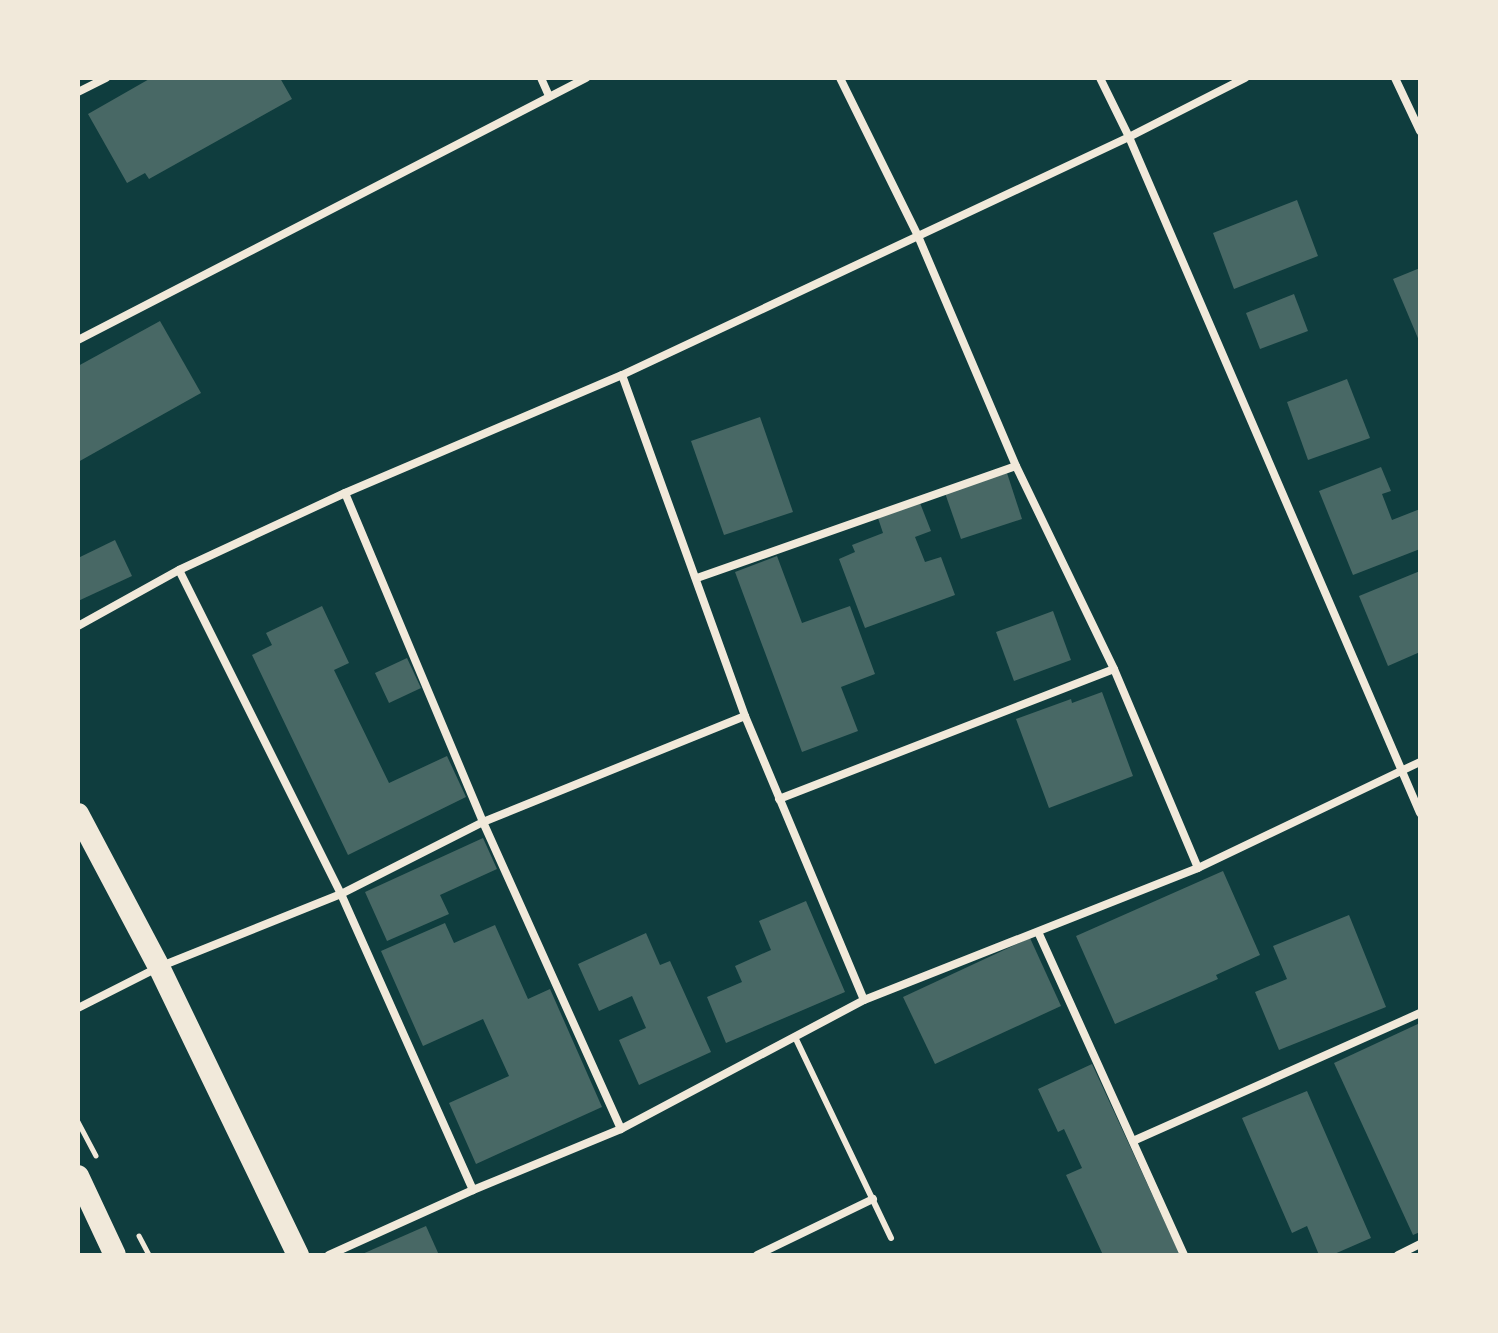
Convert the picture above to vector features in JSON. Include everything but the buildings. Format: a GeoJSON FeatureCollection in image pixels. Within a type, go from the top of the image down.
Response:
{"type":"FeatureCollection","features":[{"type":"Feature","properties":{"kind":"highway"},"geometry":{"type":"LineString","coordinates":[[78,814],[159,967],[298,1255]]}},
{"type":"Feature","properties":{"kind":"highway"},"geometry":{"type":"LineString","coordinates":[[78,1176],[110,1253]]}},
{"type":"Feature","properties":{"kind":"street"},"geometry":{"type":"LineString","coordinates":[[78,92],[106,78]]}},
{"type":"Feature","properties":{"kind":"street"},"geometry":{"type":"LineString","coordinates":[[541,78],[549,96]]}},
{"type":"Feature","properties":{"kind":"street"},"geometry":{"type":"LineString","coordinates":[[78,340],[586,78]]}},
{"type":"Feature","properties":{"kind":"street"},"geometry":{"type":"LineString","coordinates":[[840,78],[918,236],[1016,466],[1114,669],[1198,868]]}},
{"type":"Feature","properties":{"kind":"street"},"geometry":{"type":"LineString","coordinates":[[1100,78],[1129,137],[1420,813]]}},
{"type":"Feature","properties":{"kind":"street"},"geometry":{"type":"LineString","coordinates":[[78,626],[179,570],[345,493],[622,375],[1129,137],[1245,78]]}},
{"type":"Feature","properties":{"kind":"street"},"geometry":{"type":"LineString","coordinates":[[1395,78],[1420,131]]}},
{"type":"Feature","properties":{"kind":"street"},"geometry":{"type":"LineString","coordinates":[[622,375],[745,716],[864,1000]]}},
{"type":"Feature","properties":{"kind":"street"},"geometry":{"type":"LineString","coordinates":[[697,578],[1016,466]]}},
{"type":"Feature","properties":{"kind":"street"},"geometry":{"type":"LineString","coordinates":[[345,493],[483,822],[621,1129]]}},
{"type":"Feature","properties":{"kind":"street"},"geometry":{"type":"LineString","coordinates":[[179,570],[341,894],[473,1190]]}},
{"type":"Feature","properties":{"kind":"street"},"geometry":{"type":"LineString","coordinates":[[779,799],[1114,669]]}},
{"type":"Feature","properties":{"kind":"street"},"geometry":{"type":"LineString","coordinates":[[78,1008],[159,967],[341,894],[483,822],[745,716]]}},
{"type":"Feature","properties":{"kind":"street"},"geometry":{"type":"LineString","coordinates":[[329,1255],[473,1190],[621,1129],[864,1000],[1039,934],[1198,868],[1420,762]]}},
{"type":"Feature","properties":{"kind":"street"},"geometry":{"type":"LineString","coordinates":[[1039,934],[1184,1255]]}},
{"type":"Feature","properties":{"kind":"street"},"geometry":{"type":"LineString","coordinates":[[1133,1141],[1420,1013]]}},
{"type":"Feature","properties":{"kind":"street"},"geometry":{"type":"LineString","coordinates":[[757,1255],[873,1199]]}},
{"type":"Feature","properties":{"kind":"street"},"geometry":{"type":"LineString","coordinates":[[1398,1255],[1420,1244]]}},
{"type":"Feature","properties":{"kind":"lane"},"geometry":{"type":"LineString","coordinates":[[795,1037],[891,1238]]}}]}
